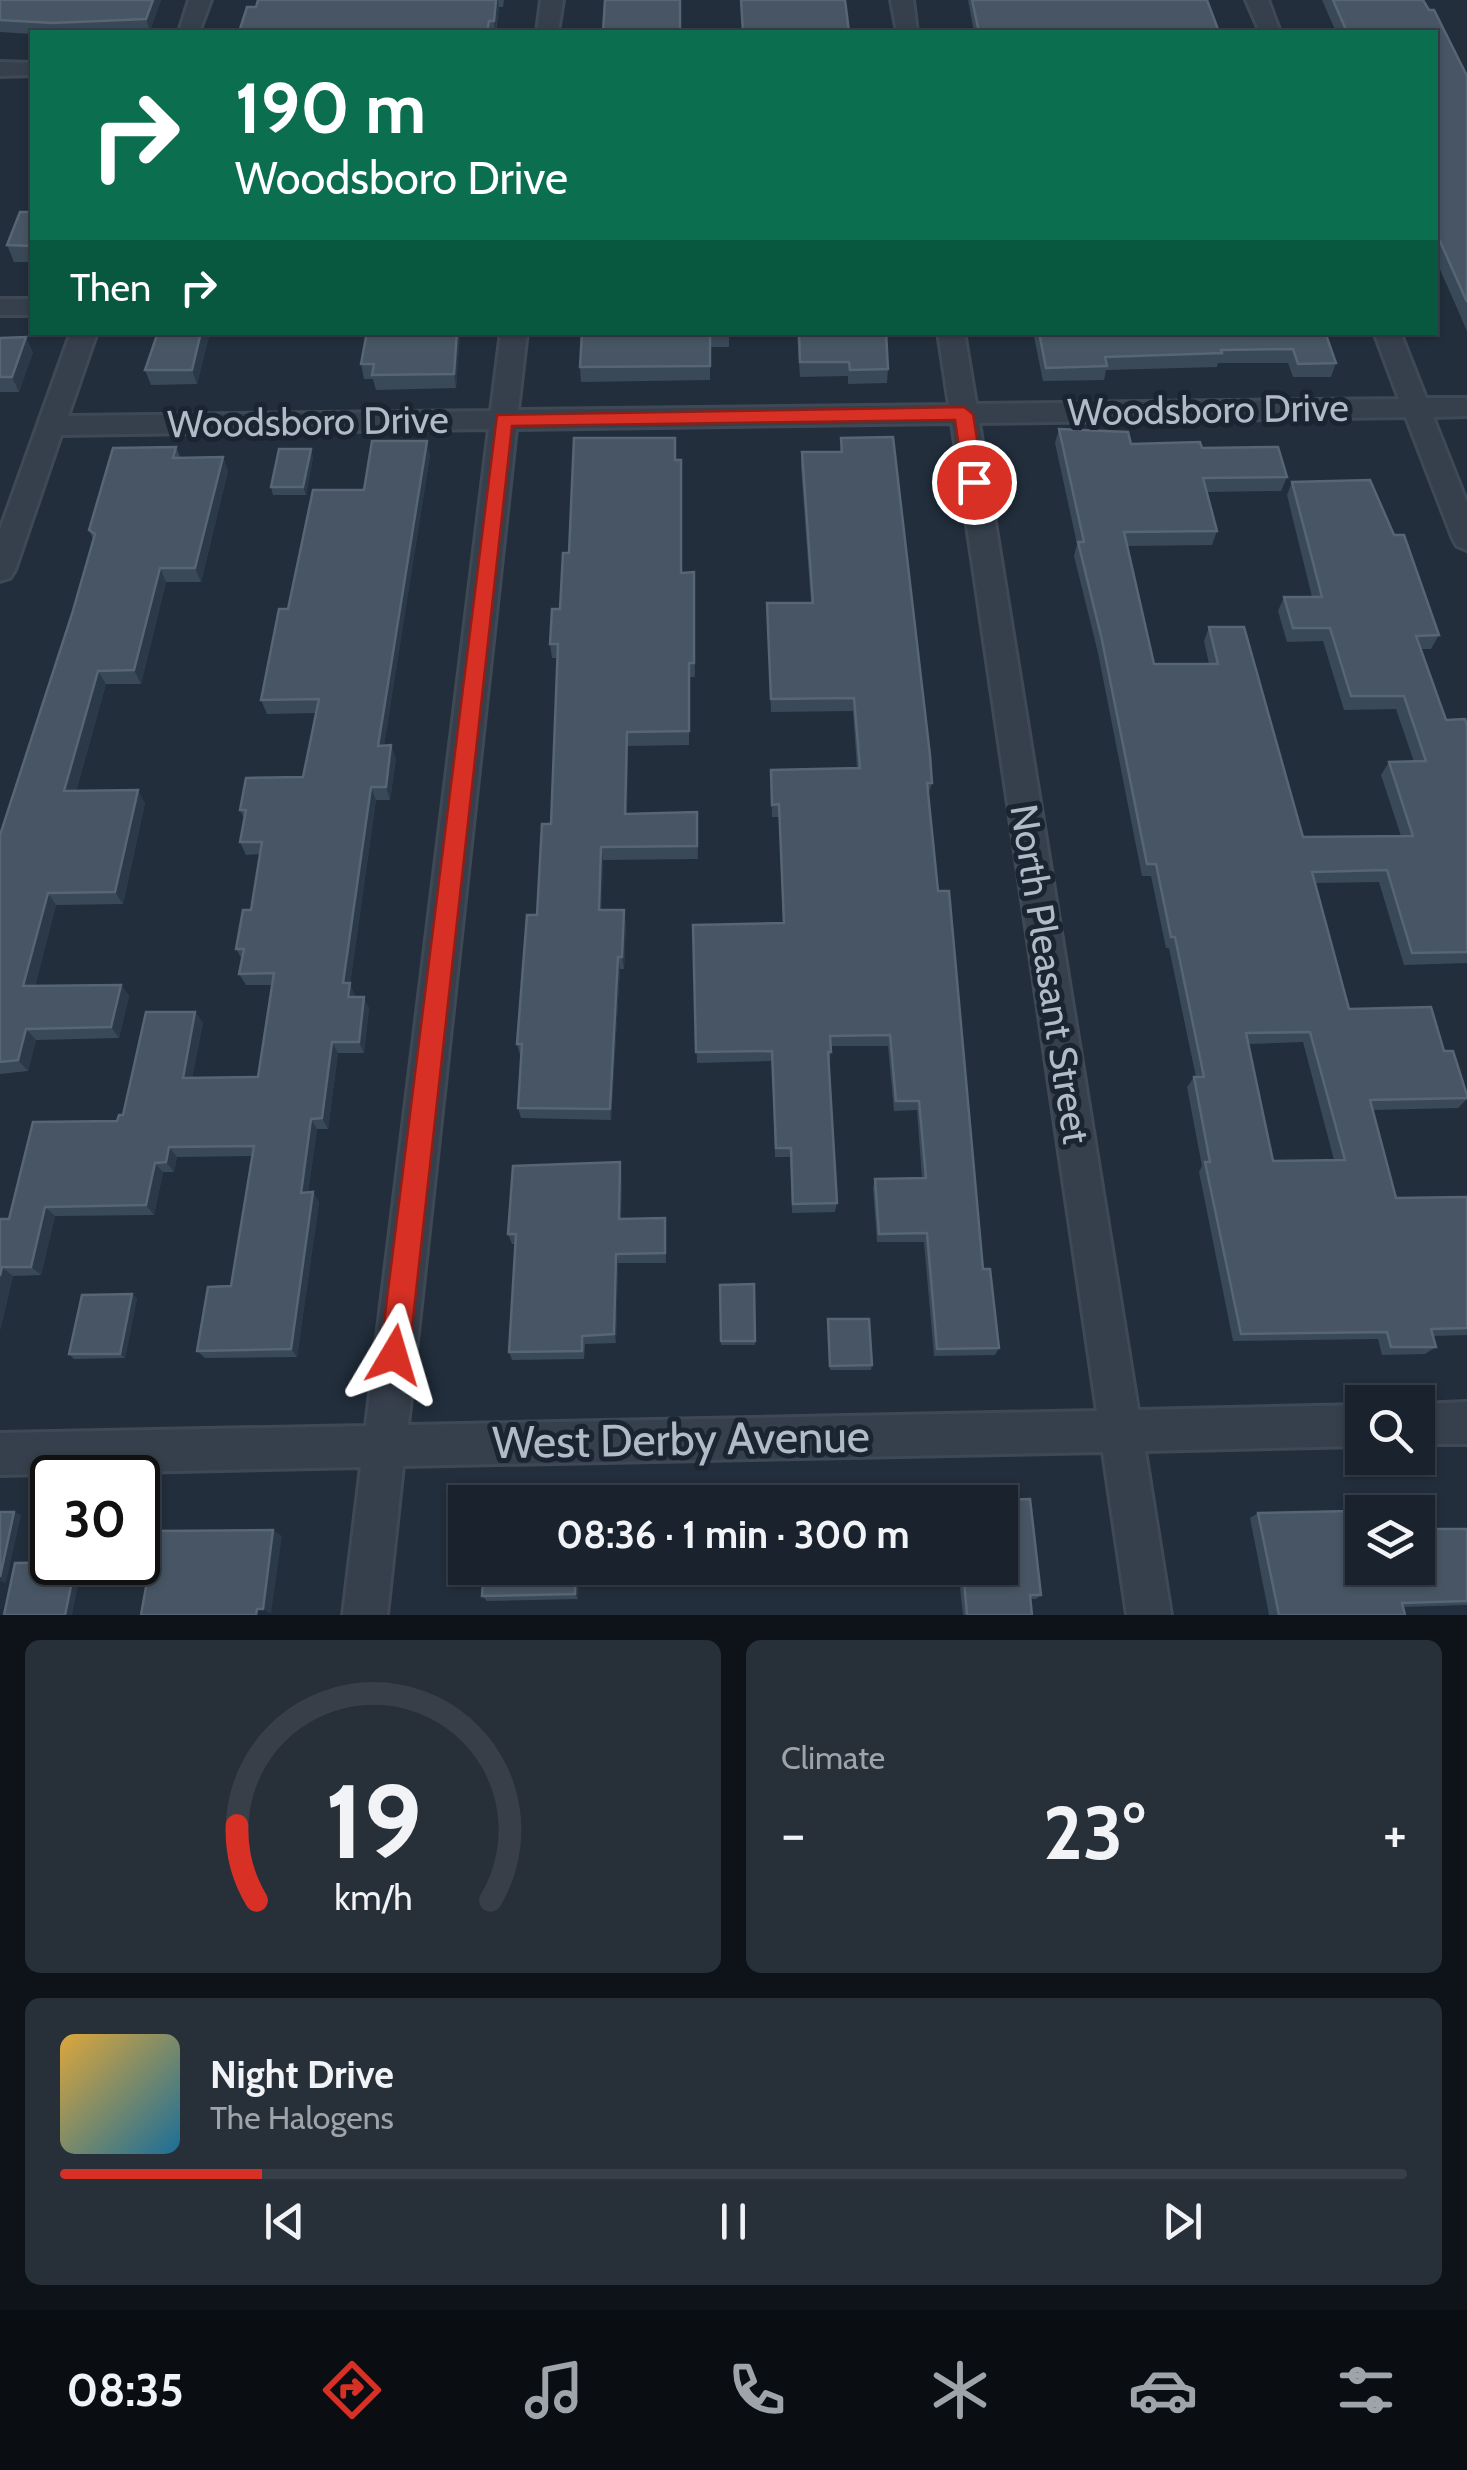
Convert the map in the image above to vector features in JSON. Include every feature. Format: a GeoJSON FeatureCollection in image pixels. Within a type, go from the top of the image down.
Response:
{"type":"FeatureCollection","features":[{"type":"Feature","properties":{"kind":"street"},"geometry":{"type":"LineString","coordinates":[[190,30],[200,0]]}},
{"type":"Feature","properties":{"kind":"street"},"geometry":{"type":"LineString","coordinates":[[548,30],[552,0]]}},
{"type":"Feature","properties":{"kind":"street"},"geometry":{"type":"LineString","coordinates":[[902,0],[907,30]]}},
{"type":"Feature","properties":{"kind":"street"},"geometry":{"type":"LineString","coordinates":[[1258,0],[1269,30]]}},
{"type":"Feature","properties":{"kind":"street"},"geometry":{"type":"LineString","coordinates":[[0,69],[30,69]]}},
{"type":"Feature","properties":{"kind":"street"},"geometry":{"type":"LineString","coordinates":[[0,308],[30,307]]}},
{"type":"Feature","properties":{"kind":"street"},"geometry":{"type":"LineString","coordinates":[[0,570],[83,335]]}},
{"type":"Feature","properties":{"kind":"street"},"geometry":{"type":"LineString","coordinates":[[365,1615],[514,335]]}},
{"type":"Feature","properties":{"kind":"street","name":"North Pleasant Street"},"geometry":{"type":"LineString","coordinates":[[952,335],[1149,1615]]}},
{"type":"Feature","properties":{"kind":"street"},"geometry":{"type":"LineString","coordinates":[[1388,335],[1467,539]]}},
{"type":"Feature","properties":{"kind":"street","name":"Woodsboro Drive"},"geometry":{"type":"LineString","coordinates":[[49,426],[1467,407]]}},
{"type":"Feature","properties":{"kind":"street"},"geometry":{"type":"LineString","coordinates":[[1435,1424],[1467,1423]]}},
{"type":"Feature","properties":{"kind":"street","name":"West Derby Avenue"},"geometry":{"type":"LineString","coordinates":[[0,1454],[1345,1426]]}},
{"type":"Feature","properties":{"kind":"building"},"geometry":{"type":"Polygon","coordinates":[[[0,0],[153,0],[146,19],[52,23],[0,20],[0,0]]]}},
{"type":"Feature","properties":{"kind":"building"},"geometry":{"type":"Polygon","coordinates":[[[258,0],[496,0],[494,21],[489,21],[487,30],[240,30],[247,7],[256,7],[258,0]]]}},
{"type":"Feature","properties":{"kind":"building"},"geometry":{"type":"Polygon","coordinates":[[[605,0],[680,0],[680,30],[603,30],[605,0]]]}},
{"type":"Feature","properties":{"kind":"building"},"geometry":{"type":"Polygon","coordinates":[[[741,0],[845,0],[849,30],[743,30],[741,0]]]}},
{"type":"Feature","properties":{"kind":"building"},"geometry":{"type":"Polygon","coordinates":[[[972,0],[1207,0],[1218,30],[979,30],[972,0]]]}},
{"type":"Feature","properties":{"kind":"building"},"geometry":{"type":"Polygon","coordinates":[[[1333,0],[1423,0],[1429,10],[1434,10],[1467,76],[1467,302],[1438,237],[1438,30],[1346,30],[1333,0]]]}},
{"type":"Feature","properties":{"kind":"building"},"geometry":{"type":"Polygon","coordinates":[[[20,212],[30,212],[30,246],[7,245],[20,212]]]}},
{"type":"Feature","properties":{"kind":"building"},"geometry":{"type":"Polygon","coordinates":[[[157,335],[200,335],[192,370],[145,370],[157,335]]]}},
{"type":"Feature","properties":{"kind":"building"},"geometry":{"type":"Polygon","coordinates":[[[366,335],[457,335],[454,374],[372,375],[374,364],[361,364],[366,335]]]}},
{"type":"Feature","properties":{"kind":"building"},"geometry":{"type":"Polygon","coordinates":[[[582,335],[710,335],[710,366],[580,367],[582,335]]]}},
{"type":"Feature","properties":{"kind":"building"},"geometry":{"type":"Polygon","coordinates":[[[799,335],[886,335],[888,369],[850,370],[849,362],[800,362],[799,335]]]}},
{"type":"Feature","properties":{"kind":"building"},"geometry":{"type":"Polygon","coordinates":[[[1040,335],[1326,335],[1336,363],[1298,364],[1293,349],[1221,350],[1222,353],[1105,357],[1107,366],[1046,368],[1040,335]]]}},
{"type":"Feature","properties":{"kind":"building"},"geometry":{"type":"Polygon","coordinates":[[[26,337],[12,377],[0,377],[0,338],[26,337]]]}},
{"type":"Feature","properties":{"kind":"building"},"geometry":{"type":"Polygon","coordinates":[[[1059,429],[1128,432],[1131,444],[1200,442],[1202,448],[1278,447],[1287,477],[1203,478],[1217,531],[1124,532],[1154,664],[1218,664],[1209,627],[1244,627],[1303,837],[1413,836],[1389,762],[1426,761],[1404,696],[1351,696],[1330,628],[1293,628],[1284,597],[1322,597],[1292,482],[1370,480],[1394,535],[1404,535],[1439,635],[1416,636],[1446,720],[1465,719],[1467,725],[1467,952],[1412,953],[1387,870],[1312,872],[1349,1009],[1431,1007],[1444,1051],[1453,1051],[1467,1095],[1370,1100],[1396,1198],[1467,1197],[1467,1328],[1431,1329],[1436,1347],[1391,1347],[1387,1332],[1241,1334],[1205,1162],[1210,1162],[1194,1077],[1204,1077],[1156,864],[1147,864],[1078,542],[1084,542],[1059,429]],[[1310,1032],[1246,1033],[1273,1161],[1345,1160],[1310,1032]]]}},
{"type":"Feature","properties":{"kind":"building"},"geometry":{"type":"Polygon","coordinates":[[[893,437],[930,755],[932,783],[927,783],[938,891],[949,891],[983,1269],[990,1269],[999,1348],[937,1349],[927,1233],[879,1234],[875,1179],[926,1178],[919,1101],[896,1101],[890,1035],[830,1036],[837,1203],[793,1204],[791,1148],[776,1148],[772,1051],[696,1052],[693,925],[784,923],[779,804],[772,805],[771,770],[860,768],[854,698],[771,699],[767,603],[813,603],[802,452],[842,452],[841,438],[893,437]]]}},
{"type":"Feature","properties":{"kind":"building"},"geometry":{"type":"Polygon","coordinates":[[[574,438],[675,438],[675,460],[681,460],[681,573],[694,572],[689,731],[627,732],[625,814],[697,812],[697,846],[601,847],[599,910],[624,910],[610,1109],[518,1108],[522,1044],[517,1044],[527,915],[537,915],[542,824],[551,824],[558,644],[550,644],[552,609],[560,609],[563,553],[569,553],[574,438]]]}},
{"type":"Feature","properties":{"kind":"building"},"geometry":{"type":"Polygon","coordinates":[[[372,441],[427,441],[378,746],[391,745],[386,787],[371,787],[343,983],[350,983],[348,997],[364,997],[359,1042],[332,1042],[322,1118],[311,1119],[301,1193],[313,1192],[291,1349],[197,1351],[208,1287],[231,1286],[254,1146],[169,1147],[166,1162],[155,1163],[146,1205],[45,1207],[31,1267],[2,1267],[0,1276],[0,1219],[9,1219],[33,1122],[117,1121],[123,1115],[146,1012],[195,1012],[183,1078],[258,1077],[274,973],[239,974],[244,949],[236,949],[243,910],[251,910],[262,842],[240,842],[246,810],[240,810],[246,778],[303,777],[319,699],[261,700],[279,609],[288,609],[313,490],[364,490],[372,441]]]}},
{"type":"Feature","properties":{"kind":"building"},"geometry":{"type":"Polygon","coordinates":[[[176,447],[173,458],[223,457],[195,568],[160,568],[134,670],[98,671],[64,791],[138,790],[115,892],[48,893],[23,986],[121,985],[111,1027],[26,1029],[18,1060],[0,1062],[0,835],[72,614],[95,534],[89,530],[113,448],[176,447]]]}},
{"type":"Feature","properties":{"kind":"building"},"geometry":{"type":"Polygon","coordinates":[[[279,449],[311,449],[303,487],[271,487],[279,449]]]}},
{"type":"Feature","properties":{"kind":"building"},"geometry":{"type":"Polygon","coordinates":[[[620,1162],[619,1219],[665,1218],[665,1253],[616,1254],[614,1334],[582,1336],[582,1351],[509,1352],[516,1234],[508,1234],[513,1166],[620,1162]]]}},
{"type":"Feature","properties":{"kind":"building"},"geometry":{"type":"Polygon","coordinates":[[[754,1284],[755,1341],[721,1341],[720,1285],[754,1284]]]}},
{"type":"Feature","properties":{"kind":"building"},"geometry":{"type":"Polygon","coordinates":[[[132,1294],[120,1354],[69,1354],[82,1295],[132,1294]]]}},
{"type":"Feature","properties":{"kind":"building"},"geometry":{"type":"Polygon","coordinates":[[[828,1319],[869,1319],[872,1365],[830,1366],[828,1319]]]}},
{"type":"Feature","properties":{"kind":"building"},"geometry":{"type":"Polygon","coordinates":[[[1018,1499],[1030,1499],[1041,1595],[1030,1595],[1032,1615],[967,1615],[964,1585],[1018,1585],[1018,1499]]]}},
{"type":"Feature","properties":{"kind":"building"},"geometry":{"type":"Polygon","coordinates":[[[1345,1511],[1345,1585],[1435,1585],[1435,1529],[1467,1529],[1467,1601],[1402,1603],[1405,1615],[1279,1615],[1258,1513],[1345,1511]]]}},
{"type":"Feature","properties":{"kind":"building"},"geometry":{"type":"Polygon","coordinates":[[[0,1512],[14,1512],[0,1577],[0,1512]]]}},
{"type":"Feature","properties":{"kind":"building"},"geometry":{"type":"Polygon","coordinates":[[[273,1530],[263,1609],[257,1609],[256,1615],[141,1615],[146,1585],[160,1585],[160,1531],[273,1530]]]}},
{"type":"Feature","properties":{"kind":"building"},"geometry":{"type":"Polygon","coordinates":[[[15,1563],[30,1563],[30,1585],[71,1585],[65,1615],[4,1615],[15,1563]]]}},
{"type":"Feature","properties":{"kind":"building"},"geometry":{"type":"Polygon","coordinates":[[[483,1585],[575,1585],[575,1594],[482,1596],[483,1585]]]}},
{"type":"Feature","properties":{"kind":"route"},"geometry":{"type":"LineString","coordinates":[[394,1355],[504,420],[964,414],[974,482]]}}]}
